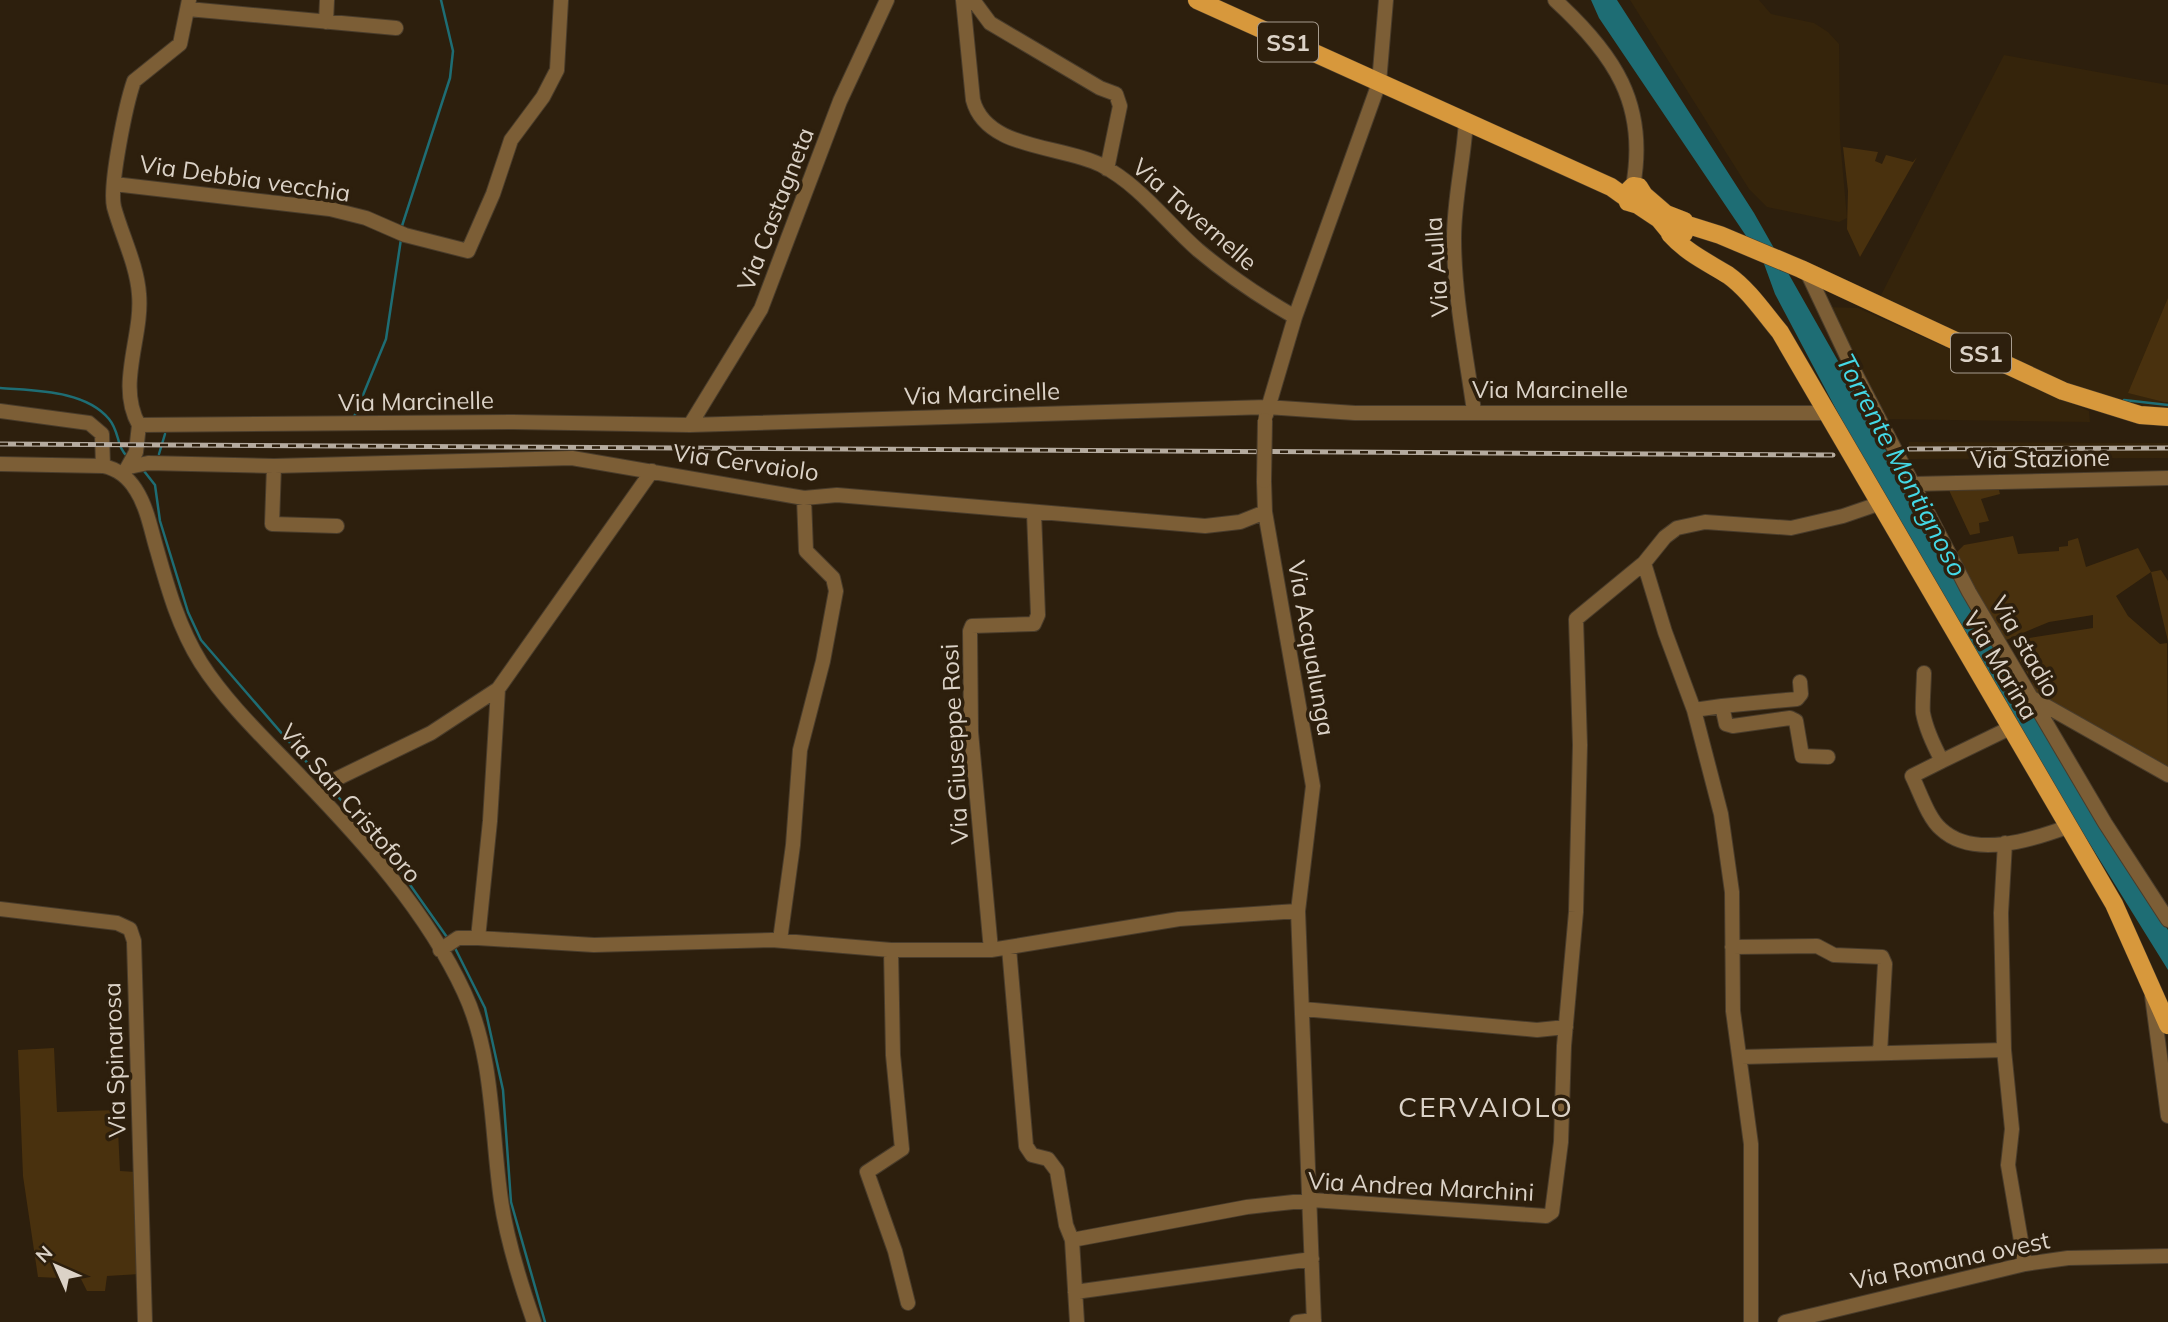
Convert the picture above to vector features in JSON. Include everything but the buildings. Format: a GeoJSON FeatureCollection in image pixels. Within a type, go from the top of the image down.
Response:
{"type":"FeatureCollection","features":[{"type":"Feature","properties":{"kind":"main road","name":"SS1"},"geometry":{"type":"LineString","coordinates":[[1197,0],[1379,83],[1628,191],[1628,202],[1684,231],[1749,248],[1803,270],[2063,391],[2140,415],[2168,417]]}},
{"type":"Feature","properties":{"kind":"main road","name":"Via Marina"},"geometry":{"type":"LineString","coordinates":[[1684,231],[1690,253],[1729,276],[1748,293],[1780,332],[1878,504],[2114,904],[2168,1025]]}},
{"type":"Feature","properties":{"kind":"street"},"geometry":{"type":"LineString","coordinates":[[326,22],[327,0]]}},
{"type":"Feature","properties":{"kind":"street","name":"Via Debbia vecchia"},"geometry":{"type":"LineString","coordinates":[[114,184],[330,209],[366,218],[402,234],[459,251],[468,251],[473,244],[506,150],[557,70],[561,0]]}},
{"type":"Feature","properties":{"kind":"street","name":"Via Castagneta"},"geometry":{"type":"LineString","coordinates":[[690,425],[761,309],[840,102],[887,0]]}},
{"type":"Feature","properties":{"kind":"street","name":"Via Tavernelle"},"geometry":{"type":"LineString","coordinates":[[963,0],[974,100],[977,113],[986,124],[1009,137],[1073,154],[1107,169],[1141,192],[1196,248],[1241,286],[1295,317]]}},
{"type":"Feature","properties":{"kind":"street"},"geometry":{"type":"LineString","coordinates":[[973,0],[990,23],[1100,88],[1116,94],[1120,106],[1107,169]]}},
{"type":"Feature","properties":{"kind":"street","name":"Via Acqualunga"},"geometry":{"type":"LineString","coordinates":[[1314,1321],[1312,1200],[1298,911],[1313,786],[1265,512],[1266,414],[1295,317],[1379,83],[1387,0]]}},
{"type":"Feature","properties":{"kind":"street"},"geometry":{"type":"LineString","coordinates":[[1556,0],[1583,30],[1626,90],[1637,123],[1637,154],[1628,191]]}},
{"type":"Feature","properties":{"kind":"street"},"geometry":{"type":"LineString","coordinates":[[126,470],[136,452],[139,425],[133,415],[129,393],[139,295],[113,204],[114,184],[134,82],[180,44],[188,5],[396,28]]}},
{"type":"Feature","properties":{"kind":"street","name":"Via Aulla"},"geometry":{"type":"LineString","coordinates":[[1466,120],[1464,160],[1455,202],[1454,242],[1474,411]]}},
{"type":"Feature","properties":{"kind":"street","name":"Via stadio"},"geometry":{"type":"LineString","coordinates":[[1803,270],[1912,484],[2028,694],[2168,920]]}},
{"type":"Feature","properties":{"kind":"street"},"geometry":{"type":"LineString","coordinates":[[0,411],[89,423],[102,434],[103,466]]}},
{"type":"Feature","properties":{"kind":"street","name":"Via Marcinelle"},"geometry":{"type":"LineString","coordinates":[[139,425],[513,422],[690,425],[1474,411],[1826,413]]}},
{"type":"Feature","properties":{"kind":"street"},"geometry":{"type":"LineString","coordinates":[[0,464],[103,466],[126,470],[148,463],[274,466],[572,458],[652,471]]}},
{"type":"Feature","properties":{"kind":"street"},"geometry":{"type":"LineString","coordinates":[[274,466],[272,524],[337,526]]}},
{"type":"Feature","properties":{"kind":"street","name":"Via San Cristoforo"},"geometry":{"type":"LineString","coordinates":[[126,470],[137,491],[179,622],[200,662],[247,721],[324,788],[442,949],[464,991],[477,1024],[485,1060],[506,1228],[534,1322]]}},
{"type":"Feature","properties":{"kind":"street","name":"Via Cervaiolo"},"geometry":{"type":"LineString","coordinates":[[324,788],[423,738],[498,688],[652,471],[804,498],[837,495],[1205,526],[1240,522],[1265,512]]}},
{"type":"Feature","properties":{"kind":"street","name":"Via Stazione"},"geometry":{"type":"LineString","coordinates":[[1912,484],[2168,478]]}},
{"type":"Feature","properties":{"kind":"street"},"geometry":{"type":"LineString","coordinates":[[780,940],[793,845],[800,750],[823,661],[836,591],[833,578],[806,551],[804,498]]}},
{"type":"Feature","properties":{"kind":"street"},"geometry":{"type":"LineString","coordinates":[[1751,1322],[1751,1144],[1733,1011],[1732,892],[1721,814],[1695,710],[1651,594],[1644,564],[1665,537],[1677,527],[1691,523],[1791,528],[1843,516],[1878,504]]}},
{"type":"Feature","properties":{"kind":"street","name":"Via Giuseppe Rosi"},"geometry":{"type":"LineString","coordinates":[[991,950],[971,732],[970,631],[972,625],[1034,624],[1038,615],[1034,513]]}},
{"type":"Feature","properties":{"kind":"street","name":"Via Andrea Marchini"},"geometry":{"type":"LineString","coordinates":[[1072,1240],[1247,1207],[1312,1200],[1546,1216],[1552,1212],[1561,1142],[1566,1027],[1576,912],[1580,784],[1576,619],[1644,564]]}},
{"type":"Feature","properties":{"kind":"street"},"geometry":{"type":"LineString","coordinates":[[1924,673],[1923,712],[1928,721],[1930,737],[1942,761]]}},
{"type":"Feature","properties":{"kind":"street"},"geometry":{"type":"LineString","coordinates":[[1695,710],[1797,699],[1801,694],[1800,682]]}},
{"type":"Feature","properties":{"kind":"street"},"geometry":{"type":"LineString","coordinates":[[478,938],[490,821],[498,688]]}},
{"type":"Feature","properties":{"kind":"street"},"geometry":{"type":"LineString","coordinates":[[2028,694],[2168,775]]}},
{"type":"Feature","properties":{"kind":"street"},"geometry":{"type":"LineString","coordinates":[[1722,706],[1726,724],[1733,726],[1790,718],[1796,721],[1802,755],[1828,757]]}},
{"type":"Feature","properties":{"kind":"street"},"geometry":{"type":"LineString","coordinates":[[2010,728],[1912,776],[1938,828],[1962,842],[2005,843],[2067,827]]}},
{"type":"Feature","properties":{"kind":"street"},"geometry":{"type":"LineString","coordinates":[[2005,843],[2001,913],[2004,1050],[2012,1129],[2008,1165],[2025,1264]]}},
{"type":"Feature","properties":{"kind":"street","name":"Via Spinarosa"},"geometry":{"type":"LineString","coordinates":[[0,909],[117,923],[130,929],[134,941],[145,1322]]}},
{"type":"Feature","properties":{"kind":"street"},"geometry":{"type":"LineString","coordinates":[[442,949],[458,939],[478,938],[594,945],[780,940],[891,950],[991,950],[1179,919],[1298,911]]}},
{"type":"Feature","properties":{"kind":"street"},"geometry":{"type":"LineString","coordinates":[[1732,947],[1817,946],[1834,955],[1882,957],[1885,964],[1880,1053]]}},
{"type":"Feature","properties":{"kind":"street"},"geometry":{"type":"LineString","coordinates":[[1010,948],[1026,1146],[1032,1155],[1048,1159],[1058,1171],[1066,1225],[1072,1240],[1077,1322]]}},
{"type":"Feature","properties":{"kind":"street"},"geometry":{"type":"LineString","coordinates":[[891,950],[893,1055],[902,1149],[896,1156],[867,1171],[895,1251],[908,1303]]}},
{"type":"Feature","properties":{"kind":"street"},"geometry":{"type":"LineString","coordinates":[[2152,988],[2152,1007],[2168,1116]]}},
{"type":"Feature","properties":{"kind":"street"},"geometry":{"type":"LineString","coordinates":[[1303,1009],[1537,1031],[1566,1027]]}},
{"type":"Feature","properties":{"kind":"street"},"geometry":{"type":"LineString","coordinates":[[1741,1057],[2004,1050]]}},
{"type":"Feature","properties":{"kind":"street","name":"Via Romana ovest"},"geometry":{"type":"LineString","coordinates":[[1785,1322],[2025,1264],[2068,1258],[2168,1256]]}},
{"type":"Feature","properties":{"kind":"street"},"geometry":{"type":"LineString","coordinates":[[1075,1292],[1312,1259]]}},
{"type":"Feature","properties":{"kind":"street"},"geometry":{"type":"LineString","coordinates":[[1297,1322],[1314,1321]]}},
{"type":"Feature","properties":{"kind":"shaded area"},"geometry":{"type":"Polygon","coordinates":[[[1630,0],[1759,0],[1771,14],[1814,23],[1828,32],[1839,44],[1840,139],[1847,218],[1839,222],[1767,207],[1749,189],[1630,0]]]}},
{"type":"Feature","properties":{"kind":"shaded area"},"geometry":{"type":"Polygon","coordinates":[[[2004,55],[2168,85],[2168,410],[2080,393],[1879,299],[2004,55]]]}},
{"type":"Feature","properties":{"kind":"shaded area"},"geometry":{"type":"Polygon","coordinates":[[[1843,147],[1878,152],[1875,161],[1882,164],[1886,155],[1913,162],[1917,157],[1860,257],[1847,229],[1848,191],[1843,147]]]}},
{"type":"Feature","properties":{"kind":"shaded area"},"geometry":{"type":"Polygon","coordinates":[[[2168,298],[2168,402],[2164,402],[2128,393],[2168,298]]]}},
{"type":"Feature","properties":{"kind":"shaded area"},"geometry":{"type":"Polygon","coordinates":[[[1828,307],[1858,308],[2089,411],[2090,422],[1884,419],[1828,307]]]}},
{"type":"Feature","properties":{"kind":"shaded area"},"geometry":{"type":"Polygon","coordinates":[[[1909,442],[2168,443],[2168,458],[1908,459],[1909,442]]]}},
{"type":"Feature","properties":{"kind":"shaded area"},"geometry":{"type":"Polygon","coordinates":[[[1998,486],[2000,494],[1981,499],[1989,521],[1979,523],[1980,533],[1970,535],[1948,488],[1998,486]]]}},
{"type":"Feature","properties":{"kind":"shaded area"},"geometry":{"type":"Polygon","coordinates":[[[2013,536],[2018,554],[2059,551],[2059,547],[2068,546],[2068,541],[2078,538],[2086,567],[2138,548],[2151,572],[2116,596],[2128,616],[2160,644],[2167,643],[2168,768],[2034,691],[2031,679],[2018,657],[2019,645],[2029,638],[2093,628],[2093,615],[2049,622],[2006,640],[1961,571],[1955,554],[1964,545],[2013,536]]]}},
{"type":"Feature","properties":{"kind":"shaded area"},"geometry":{"type":"Polygon","coordinates":[[[2161,570],[2168,581],[2168,641],[2151,572],[2161,570]]]}},
{"type":"Feature","properties":{"kind":"shaded area"},"geometry":{"type":"Polygon","coordinates":[[[54,1048],[57,1112],[117,1110],[120,1171],[136,1172],[140,1274],[107,1276],[105,1291],[87,1291],[81,1279],[38,1277],[23,1176],[18,1050],[54,1048]]]}},
{"type":"Feature","properties":{"kind":"water"},"geometry":{"type":"Polygon","coordinates":[[[1591,0],[1617,0],[1754,213],[1846,375],[1946,564],[2067,769],[2168,930],[2168,970],[2024,738],[1883,498],[1775,294],[1763,261],[1599,18],[1591,0]]]}},
{"type":"Feature","properties":{"kind":"waterway"},"geometry":{"type":"LineString","coordinates":[[401,229],[450,78],[453,51],[441,0]]}},
{"type":"Feature","properties":{"kind":"waterway"},"geometry":{"type":"LineString","coordinates":[[354,417],[386,339],[401,239]]}},
{"type":"Feature","properties":{"kind":"waterway"},"geometry":{"type":"LineString","coordinates":[[0,388],[44,391],[87,402],[109,419],[128,457]]}},
{"type":"Feature","properties":{"kind":"waterway"},"geometry":{"type":"LineString","coordinates":[[2124,400],[2168,405]]}},
{"type":"Feature","properties":{"kind":"waterway"},"geometry":{"type":"LineString","coordinates":[[159,454],[165,434]]}},
{"type":"Feature","properties":{"kind":"waterway"},"geometry":{"type":"LineString","coordinates":[[144,471],[155,485],[160,521],[188,612],[201,640],[323,781]]}},
{"type":"Feature","properties":{"kind":"waterway"},"geometry":{"type":"LineString","coordinates":[[330,788],[384,848],[449,940]]}},
{"type":"Feature","properties":{"kind":"waterway"},"geometry":{"type":"LineString","coordinates":[[455,948],[485,1008],[503,1090],[511,1202],[545,1322]]}},
{"type":"Feature","properties":{"kind":"railway"},"geometry":{"type":"LineString","coordinates":[[0,444],[1833,455]]}},
{"type":"Feature","properties":{"kind":"railway"},"geometry":{"type":"LineString","coordinates":[[1909,449],[2168,448]]}},
{"type":"Feature","properties":{"kind":"district","name":"CERVAIOLO"},"geometry":{"type":"Point","coordinates":[1486,1106]}},
{"type":"Feature","properties":{"kind":"water label","name":"Torrente Montignoso"},"geometry":{"type":"Point","coordinates":[1902,465]}}]}
